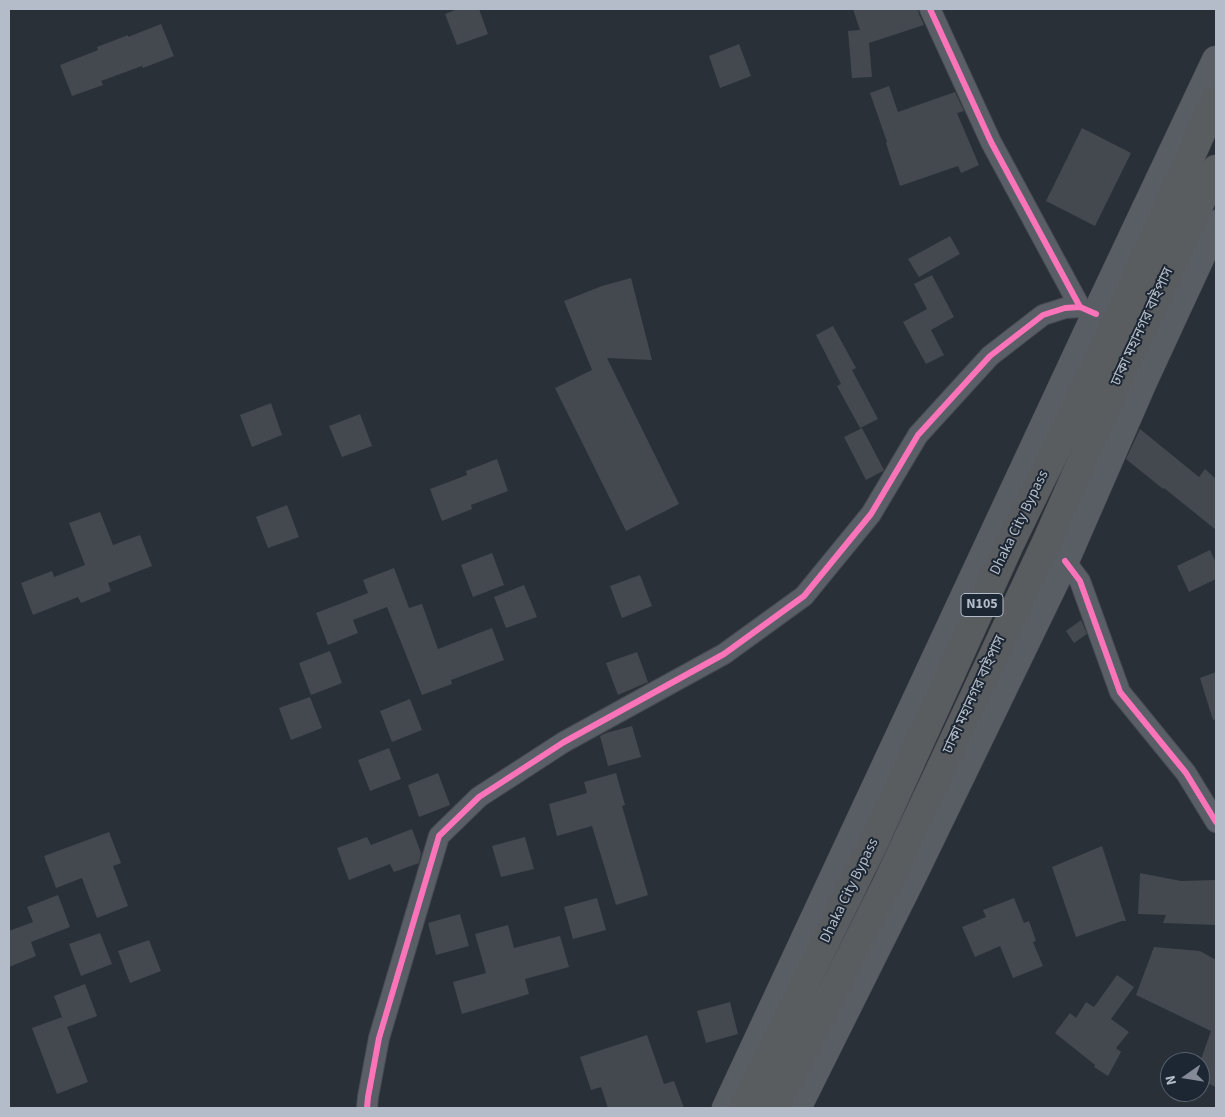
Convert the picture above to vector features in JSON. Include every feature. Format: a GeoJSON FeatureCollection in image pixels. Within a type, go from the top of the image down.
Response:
{"type":"FeatureCollection","features":[{"type":"Feature","properties":{"kind":"highway","name":"Dhaka City Bypass"},"geometry":{"type":"LineString","coordinates":[[744,1108],[874,843],[1011,542],[1102,355],[1216,100]]}},
{"type":"Feature","properties":{"kind":"highway","name":"ঢাকা মহানগর বাইপাস"},"geometry":{"type":"LineString","coordinates":[[774,1108],[892,872],[1043,549],[1119,377],[1216,169]]}},
{"type":"Feature","properties":{"kind":"main road"},"geometry":{"type":"LineString","coordinates":[[726,1108],[1088,311],[1216,60]]}},
{"type":"Feature","properties":{"kind":"main road"},"geometry":{"type":"LineString","coordinates":[[797,1108],[913,875],[1065,561],[1143,382],[1216,224]]}},
{"type":"Feature","properties":{"kind":"street"},"geometry":{"type":"LineString","coordinates":[[930,9],[991,142],[1088,311]]}},
{"type":"Feature","properties":{"kind":"street"},"geometry":{"type":"LineString","coordinates":[[367,1108],[379,1038],[438,836],[486,792],[564,742],[724,654],[804,596],[871,514],[918,435],[990,356],[1043,314],[1065,308],[1088,311]]}},
{"type":"Feature","properties":{"kind":"street"},"geometry":{"type":"LineString","coordinates":[[1065,561],[1080,581],[1120,692],[1186,774],[1216,822]]}},
{"type":"Feature","properties":{"kind":"building"},"geometry":{"type":"Polygon","coordinates":[[[458,9],[479,9],[488,34],[457,45],[445,14],[458,9]]]}},
{"type":"Feature","properties":{"kind":"building"},"geometry":{"type":"Polygon","coordinates":[[[853,9],[918,9],[924,25],[869,43],[872,77],[852,78],[848,31],[860,30],[853,9]]]}},
{"type":"Feature","properties":{"kind":"building"},"geometry":{"type":"Polygon","coordinates":[[[161,24],[174,56],[101,81],[103,85],[72,96],[60,65],[98,50],[97,47],[161,24]]]}},
{"type":"Feature","properties":{"kind":"building"},"geometry":{"type":"Polygon","coordinates":[[[739,44],[751,76],[720,88],[709,56],[739,44]]]}},
{"type":"Feature","properties":{"kind":"building"},"geometry":{"type":"Polygon","coordinates":[[[889,86],[898,112],[955,92],[964,111],[957,113],[979,165],[961,173],[958,166],[900,186],[870,93],[889,86]]]}},
{"type":"Feature","properties":{"kind":"building"},"geometry":{"type":"Polygon","coordinates":[[[1082,128],[1131,153],[1095,226],[1046,201],[1082,128]]]}},
{"type":"Feature","properties":{"kind":"building"},"geometry":{"type":"Polygon","coordinates":[[[950,236],[960,254],[919,277],[908,259],[950,236]]]}},
{"type":"Feature","properties":{"kind":"building"},"geometry":{"type":"Polygon","coordinates":[[[932,275],[954,317],[931,330],[944,355],[926,364],[903,322],[927,309],[914,284],[932,275]]]}},
{"type":"Feature","properties":{"kind":"building"},"geometry":{"type":"Polygon","coordinates":[[[631,278],[652,360],[607,358],[679,504],[626,531],[555,388],[592,370],[564,301],[602,286],[631,278]]]}},
{"type":"Feature","properties":{"kind":"building"},"geometry":{"type":"Polygon","coordinates":[[[833,326],[856,368],[852,370],[878,419],[860,428],[837,386],[841,384],[816,335],[833,326]]]}},
{"type":"Feature","properties":{"kind":"building"},"geometry":{"type":"Polygon","coordinates":[[[271,403],[282,435],[252,447],[240,415],[271,403]]]}},
{"type":"Feature","properties":{"kind":"building"},"geometry":{"type":"Polygon","coordinates":[[[360,414],[372,446],[342,457],[329,426],[360,414]]]}},
{"type":"Feature","properties":{"kind":"building"},"geometry":{"type":"Polygon","coordinates":[[[862,428],[884,470],[866,480],[844,437],[862,428]]]}},
{"type":"Feature","properties":{"kind":"building"},"geometry":{"type":"Polygon","coordinates":[[[1140,429],[1199,477],[1205,469],[1216,479],[1216,530],[1126,459],[1140,429]]]}},
{"type":"Feature","properties":{"kind":"building"},"geometry":{"type":"Polygon","coordinates":[[[497,459],[508,491],[471,505],[472,509],[442,521],[430,489],[467,475],[466,471],[497,459]]]}},
{"type":"Feature","properties":{"kind":"building"},"geometry":{"type":"Polygon","coordinates":[[[287,505],[299,537],[268,548],[256,517],[287,505]]]}},
{"type":"Feature","properties":{"kind":"building"},"geometry":{"type":"Polygon","coordinates":[[[100,512],[113,545],[140,535],[152,566],[108,583],[111,591],[81,603],[78,597],[33,615],[21,583],[52,571],[54,577],[85,565],[69,523],[100,512]]]}},
{"type":"Feature","properties":{"kind":"building"},"geometry":{"type":"Polygon","coordinates":[[[1210,550],[1216,563],[1216,579],[1189,592],[1177,566],[1210,550]]]}},
{"type":"Feature","properties":{"kind":"building"},"geometry":{"type":"Polygon","coordinates":[[[492,553],[504,585],[473,597],[461,565],[492,553]]]}},
{"type":"Feature","properties":{"kind":"building"},"geometry":{"type":"Polygon","coordinates":[[[394,568],[409,608],[422,604],[438,649],[492,628],[504,660],[451,680],[452,684],[422,695],[387,607],[353,620],[358,633],[328,645],[316,613],[368,593],[363,580],[394,568]]]}},
{"type":"Feature","properties":{"kind":"building"},"geometry":{"type":"Polygon","coordinates":[[[640,575],[652,606],[622,618],[610,586],[640,575]]]}},
{"type":"Feature","properties":{"kind":"building"},"geometry":{"type":"Polygon","coordinates":[[[524,585],[537,617],[506,628],[494,597],[524,585]]]}},
{"type":"Feature","properties":{"kind":"building"},"geometry":{"type":"Polygon","coordinates":[[[1081,620],[1087,634],[1074,643],[1066,631],[1081,620]]]}},
{"type":"Feature","properties":{"kind":"building"},"geometry":{"type":"Polygon","coordinates":[[[330,651],[342,683],[311,695],[299,663],[330,651]]]}},
{"type":"Feature","properties":{"kind":"building"},"geometry":{"type":"Polygon","coordinates":[[[637,652],[648,682],[618,695],[606,663],[637,652]]]}},
{"type":"Feature","properties":{"kind":"building"},"geometry":{"type":"Polygon","coordinates":[[[1216,672],[1216,719],[1213,720],[1200,678],[1216,672]]]}},
{"type":"Feature","properties":{"kind":"building"},"geometry":{"type":"Polygon","coordinates":[[[310,697],[322,728],[291,740],[279,708],[310,697]]]}},
{"type":"Feature","properties":{"kind":"building"},"geometry":{"type":"Polygon","coordinates":[[[410,699],[422,730],[392,742],[380,711],[410,699]]]}},
{"type":"Feature","properties":{"kind":"building"},"geometry":{"type":"Polygon","coordinates":[[[632,726],[641,757],[608,766],[600,736],[632,726]]]}},
{"type":"Feature","properties":{"kind":"building"},"geometry":{"type":"Polygon","coordinates":[[[389,748],[401,779],[370,791],[358,760],[389,748]]]}},
{"type":"Feature","properties":{"kind":"building"},"geometry":{"type":"Polygon","coordinates":[[[438,773],[450,805],[419,817],[408,785],[438,773]]]}},
{"type":"Feature","properties":{"kind":"building"},"geometry":{"type":"Polygon","coordinates":[[[616,773],[625,805],[622,806],[648,895],[616,905],[592,826],[557,836],[549,804],[587,793],[584,782],[616,773]]]}},
{"type":"Feature","properties":{"kind":"building"},"geometry":{"type":"Polygon","coordinates":[[[412,829],[421,853],[419,863],[394,872],[390,864],[349,880],[337,848],[367,837],[371,845],[412,829]]]}},
{"type":"Feature","properties":{"kind":"building"},"geometry":{"type":"Polygon","coordinates":[[[109,832],[121,863],[113,866],[128,906],[97,918],[82,878],[56,888],[44,856],[109,832]]]}},
{"type":"Feature","properties":{"kind":"building"},"geometry":{"type":"Polygon","coordinates":[[[525,837],[534,869],[501,877],[492,846],[525,837]]]}},
{"type":"Feature","properties":{"kind":"building"},"geometry":{"type":"Polygon","coordinates":[[[1102,846],[1126,921],[1076,937],[1052,867],[1102,846]]]}},
{"type":"Feature","properties":{"kind":"building"},"geometry":{"type":"Polygon","coordinates":[[[1140,873],[1181,881],[1216,880],[1216,925],[1163,923],[1166,915],[1138,914],[1140,873]]]}},
{"type":"Feature","properties":{"kind":"building"},"geometry":{"type":"Polygon","coordinates":[[[58,895],[70,927],[31,942],[36,956],[9,967],[9,931],[33,922],[27,907],[58,895]]]}},
{"type":"Feature","properties":{"kind":"building"},"geometry":{"type":"Polygon","coordinates":[[[597,898],[606,930],[573,939],[564,907],[597,898]]]}},
{"type":"Feature","properties":{"kind":"building"},"geometry":{"type":"Polygon","coordinates":[[[1014,898],[1024,923],[1029,921],[1036,941],[1033,942],[1043,966],[1013,978],[1000,946],[975,957],[962,927],[986,917],[983,910],[1014,898]]]}},
{"type":"Feature","properties":{"kind":"building"},"geometry":{"type":"Polygon","coordinates":[[[460,914],[469,946],[436,955],[428,923],[460,914]]]}},
{"type":"Feature","properties":{"kind":"building"},"geometry":{"type":"Polygon","coordinates":[[[508,925],[514,948],[560,936],[569,967],[525,979],[529,994],[462,1014],[453,982],[486,973],[475,934],[508,925]]]}},
{"type":"Feature","properties":{"kind":"building"},"geometry":{"type":"Polygon","coordinates":[[[100,933],[112,964],[81,976],[69,944],[100,933]]]}},
{"type":"Feature","properties":{"kind":"building"},"geometry":{"type":"Polygon","coordinates":[[[149,940],[161,971],[130,983],[118,951],[149,940]]]}},
{"type":"Feature","properties":{"kind":"building"},"geometry":{"type":"Polygon","coordinates":[[[1154,947],[1200,951],[1216,960],[1216,1087],[1210,1084],[1210,1052],[1204,1052],[1211,1031],[1136,995],[1154,947]]]}},
{"type":"Feature","properties":{"kind":"building"},"geometry":{"type":"Polygon","coordinates":[[[1117,975],[1134,987],[1111,1019],[1129,1032],[1116,1048],[1121,1052],[1108,1076],[1094,1067],[1095,1065],[1055,1033],[1070,1013],[1076,1018],[1086,1002],[1094,1007],[1117,975]]]}},
{"type":"Feature","properties":{"kind":"building"},"geometry":{"type":"Polygon","coordinates":[[[85,984],[97,1016],[67,1027],[88,1082],[57,1094],[32,1028],[62,1017],[54,996],[85,984]]]}},
{"type":"Feature","properties":{"kind":"building"},"geometry":{"type":"Polygon","coordinates":[[[730,1002],[738,1034],[706,1043],[697,1011],[730,1002]]]}},
{"type":"Feature","properties":{"kind":"building"},"geometry":{"type":"Polygon","coordinates":[[[647,1035],[664,1084],[674,1081],[684,1108],[608,1108],[601,1087],[591,1090],[580,1057],[647,1035]]]}},
{"type":"Feature","properties":{"kind":"cycle path"},"geometry":{"type":"LineString","coordinates":[[930,9],[991,142],[1080,307]]}},
{"type":"Feature","properties":{"kind":"cycle path"},"geometry":{"type":"LineString","coordinates":[[367,1108],[379,1038],[439,836],[479,797],[564,742],[724,654],[804,596],[871,514],[918,435],[990,356],[1043,315],[1065,308],[1080,307],[1096,314]]}},
{"type":"Feature","properties":{"kind":"cycle path"},"geometry":{"type":"LineString","coordinates":[[1065,561],[1080,581],[1120,692],[1186,773],[1216,822]]}}]}
